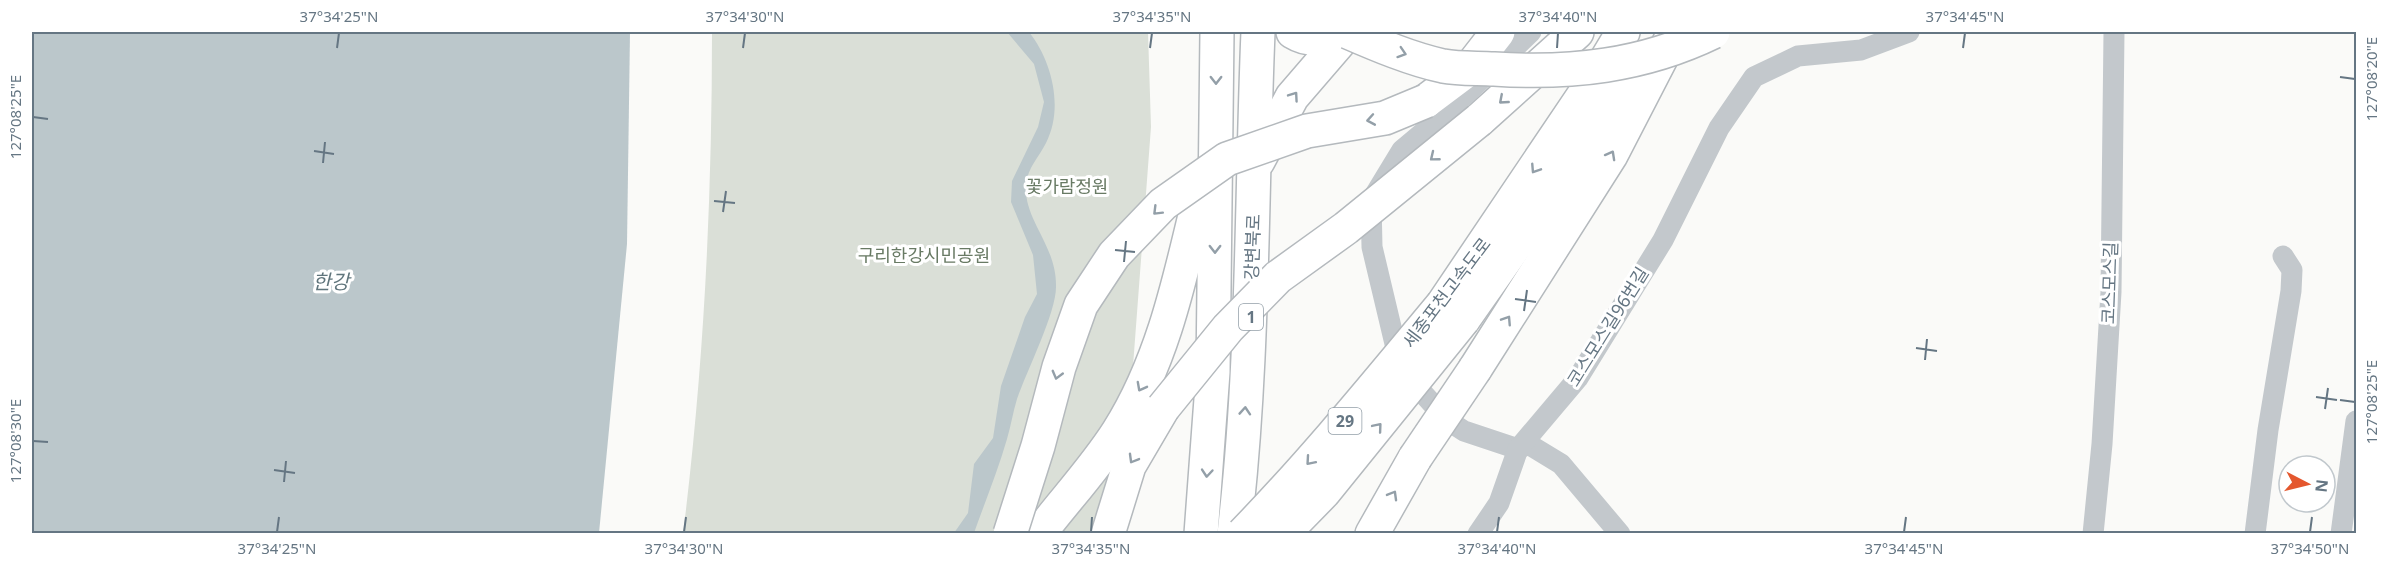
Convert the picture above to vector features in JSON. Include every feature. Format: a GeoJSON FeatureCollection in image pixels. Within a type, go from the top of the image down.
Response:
{"type":"FeatureCollection","features":[{"type":"Feature","properties":{"kind":"highway","name":"강변북로"},"geometry":{"type":"LineString","coordinates":[[1201,534],[1213,372],[1217,32]]}},
{"type":"Feature","properties":{"kind":"highway","name":"강변북로"},"geometry":{"type":"LineString","coordinates":[[1234,534],[1244,435],[1256,165],[1258,32]]}},
{"type":"Feature","properties":{"kind":"highway"},"geometry":{"type":"LineString","coordinates":[[1293,32],[1320,40],[1347,32],[1382,47],[1444,66],[1541,72],[1592,69],[1631,62],[1713,32]]}},
{"type":"Feature","properties":{"kind":"highway"},"geometry":{"type":"LineString","coordinates":[[1256,165],[1292,97],[1347,32]]}},
{"type":"Feature","properties":{"kind":"highway"},"geometry":{"type":"LineString","coordinates":[[1010,534],[1038,446],[1059,367],[1081,305],[1114,255],[1163,204],[1227,159],[1307,131],[1385,118],[1426,101],[1470,68],[1498,32]]}},
{"type":"Feature","properties":{"kind":"highway"},"geometry":{"type":"LineString","coordinates":[[1108,534],[1129,466],[1163,408],[1228,328],[1278,277],[1346,228],[1479,120],[1577,32]]}},
{"type":"Feature","properties":{"kind":"highway","name":"세종포천고속도로"},"geometry":{"type":"LineString","coordinates":[[1243,534],[1353,412],[1453,312],[1623,32]]}},
{"type":"Feature","properties":{"kind":"highway","name":"세종포천고속도로"},"geometry":{"type":"LineString","coordinates":[[1283,534],[1331,482],[1453,312],[1590,139],[1655,32]]}},
{"type":"Feature","properties":{"kind":"highway"},"geometry":{"type":"LineString","coordinates":[[1372,534],[1415,458],[1475,369],[1611,154],[1674,32]]}},
{"type":"Feature","properties":{"kind":"highway"},"geometry":{"type":"LineString","coordinates":[[1039,534],[1118,432],[1150,371],[1165,334],[1216,128]]}},
{"type":"Feature","properties":{"kind":"street"},"geometry":{"type":"LineString","coordinates":[[1518,449],[1464,431],[1447,420],[1401,369],[1372,247],[1371,201],[1402,150],[1445,114],[1531,32]]}},
{"type":"Feature","properties":{"kind":"street","name":"코스모스길96번길"},"geometry":{"type":"LineString","coordinates":[[1518,449],[1578,378],[1662,240],[1719,128],[1754,78],[1798,56],[1861,50],[1909,32]]}},
{"type":"Feature","properties":{"kind":"street","name":"코스모스길"},"geometry":{"type":"LineString","coordinates":[[2093,534],[2102,444],[2111,292],[2114,32]]}},
{"type":"Feature","properties":{"kind":"street"},"geometry":{"type":"LineString","coordinates":[[2255,534],[2268,430],[2291,291],[2292,270],[2283,256]]}},
{"type":"Feature","properties":{"kind":"street"},"geometry":{"type":"LineString","coordinates":[[2341,534],[2356,421]]}},
{"type":"Feature","properties":{"kind":"street"},"geometry":{"type":"LineString","coordinates":[[1478,534],[1499,503],[1518,449],[1528,444],[1561,464],[1620,534]]}},
{"type":"Feature","properties":{"kind":"green space","name":"구리한강시민공원"},"geometry":{"type":"Polygon","coordinates":[[[712,32],[1148,32],[1151,127],[1126,459],[1105,533],[683,534],[696,409],[705,283],[712,32]]]}},
{"type":"Feature","properties":{"kind":"water","name":"한강"},"geometry":{"type":"Polygon","coordinates":[[[32,32],[630,32],[627,244],[599,533],[32,533],[32,32]]]}},
{"type":"Feature","properties":{"kind":"water"},"geometry":{"type":"Polygon","coordinates":[[[1007,32],[1029,32],[1044,57],[1053,85],[1055,100],[1051,129],[1046,143],[1031,167],[1026,184],[1026,197],[1051,258],[1055,272],[1055,298],[1017,399],[1003,451],[974,533],[954,533],[968,513],[974,464],[993,438],[1001,386],[1025,317],[1037,294],[1033,255],[1011,202],[1012,181],[1038,127],[1044,102],[1034,64],[1007,32]]]}},
{"type":"Feature","properties":{"kind":"park label","name":"꽃가람정원"},"geometry":{"type":"Point","coordinates":[1067,187]}}]}
